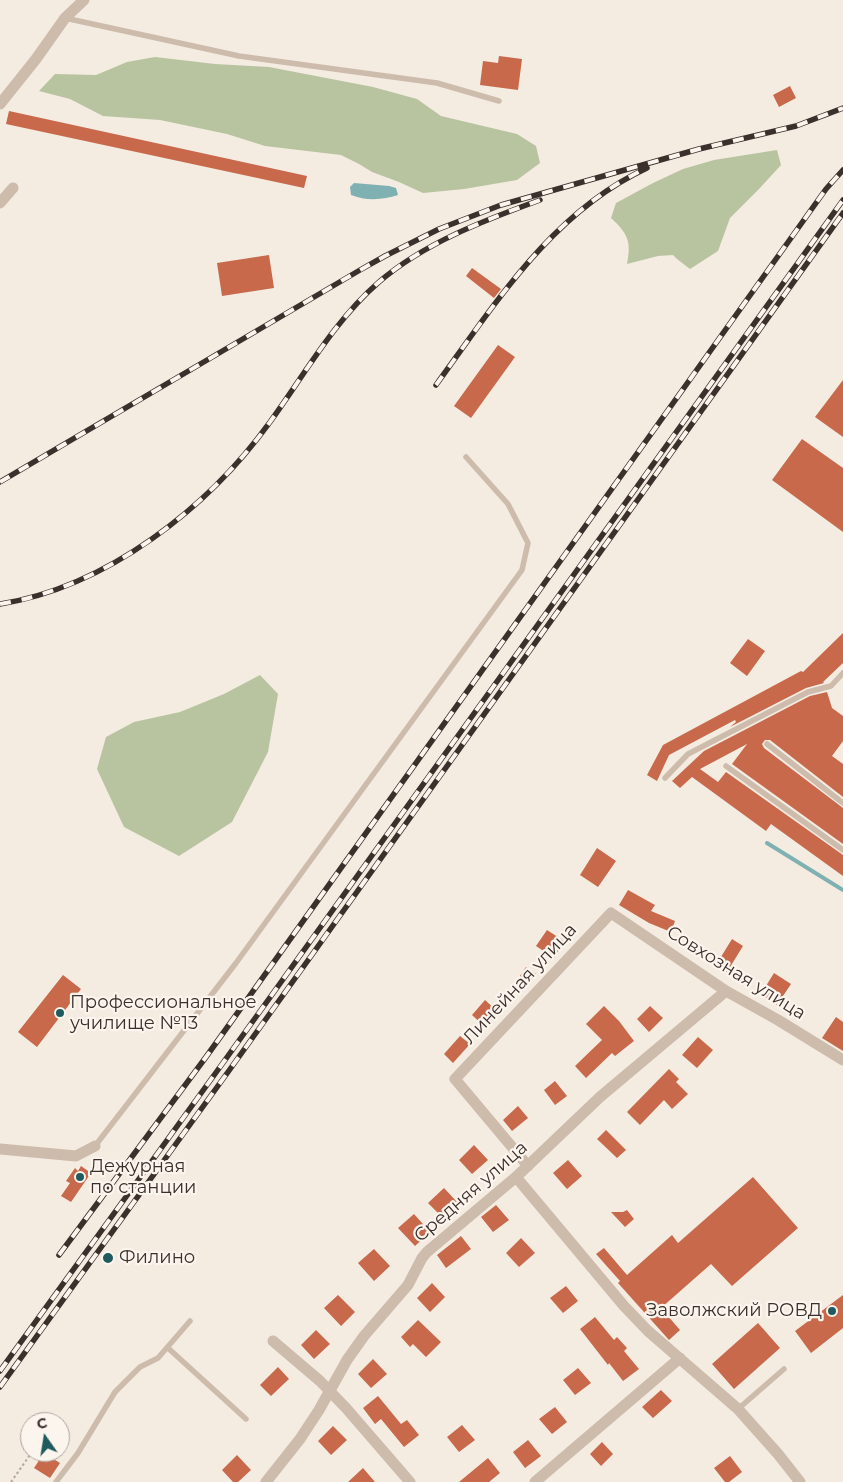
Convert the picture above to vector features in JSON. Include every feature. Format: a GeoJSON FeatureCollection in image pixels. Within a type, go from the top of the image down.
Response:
{"type":"FeatureCollection","features":[{"type":"Feature","properties":{"kind":"street"},"geometry":{"type":"LineString","coordinates":[[0,104],[36,59],[65,18],[84,0]]}},
{"type":"Feature","properties":{"kind":"street"},"geometry":{"type":"LineString","coordinates":[[0,203],[14,188]]}},
{"type":"Feature","properties":{"kind":"street","name":"Совхозная улица"},"geometry":{"type":"LineString","coordinates":[[611,914],[726,991],[843,1060]]}},
{"type":"Feature","properties":{"kind":"street","name":"Линейная улица"},"geometry":{"type":"LineString","coordinates":[[528,1166],[455,1079],[611,914]]}},
{"type":"Feature","properties":{"kind":"street","name":"Средняя улица"},"geometry":{"type":"LineString","coordinates":[[266,1482],[300,1439],[347,1360],[364,1336],[408,1285],[427,1252],[516,1177],[600,1097],[726,991]]}},
{"type":"Feature","properties":{"kind":"street"},"geometry":{"type":"LineString","coordinates":[[0,1149],[76,1156],[95,1146]]}},
{"type":"Feature","properties":{"kind":"street"},"geometry":{"type":"LineString","coordinates":[[516,1177],[624,1306],[648,1331],[738,1409],[800,1482]]}},
{"type":"Feature","properties":{"kind":"street"},"geometry":{"type":"LineString","coordinates":[[273,1341],[330,1391],[410,1482]]}},
{"type":"Feature","properties":{"kind":"street"},"geometry":{"type":"LineString","coordinates":[[535,1482],[680,1358]]}},
{"type":"Feature","properties":{"kind":"lane"},"geometry":{"type":"LineString","coordinates":[[65,18],[239,56],[437,83],[499,101]]}},
{"type":"Feature","properties":{"kind":"lane"},"geometry":{"type":"LineString","coordinates":[[95,1146],[236,963],[522,570],[528,543],[508,504],[466,457]]}},
{"type":"Feature","properties":{"kind":"lane"},"geometry":{"type":"LineString","coordinates":[[665,778],[688,754],[808,692],[831,686],[843,673]]}},
{"type":"Feature","properties":{"kind":"lane"},"geometry":{"type":"LineString","coordinates":[[767,744],[843,803]]}},
{"type":"Feature","properties":{"kind":"lane"},"geometry":{"type":"LineString","coordinates":[[726,766],[843,850]]}},
{"type":"Feature","properties":{"kind":"lane"},"geometry":{"type":"LineString","coordinates":[[56,1482],[78,1453],[115,1392],[140,1367],[158,1358],[190,1321]]}},
{"type":"Feature","properties":{"kind":"lane"},"geometry":{"type":"LineString","coordinates":[[168,1348],[246,1418]]}},
{"type":"Feature","properties":{"kind":"lane"},"geometry":{"type":"LineString","coordinates":[[738,1409],[784,1369]]}},
{"type":"Feature","properties":{"kind":"path"},"geometry":{"type":"LineString","coordinates":[[11,1482],[25,1462]]}},
{"type":"Feature","properties":{"kind":"green space"},"geometry":{"type":"Polygon","coordinates":[[[155,57],[215,64],[269,67],[373,87],[417,99],[441,116],[517,134],[536,146],[540,163],[517,180],[464,189],[423,193],[372,172],[341,155],[265,146],[227,134],[160,120],[103,116],[70,99],[39,91],[55,74],[96,75],[127,62],[155,57]]]}},
{"type":"Feature","properties":{"kind":"green space"},"geometry":{"type":"Polygon","coordinates":[[[777,150],[781,165],[730,218],[718,251],[690,269],[673,255],[658,256],[627,264],[629,249],[627,238],[621,228],[611,218],[616,203],[683,169],[714,160],[777,150]]]}},
{"type":"Feature","properties":{"kind":"green space"},"geometry":{"type":"Polygon","coordinates":[[[260,675],[278,694],[268,752],[232,822],[179,856],[124,827],[97,769],[106,737],[134,722],[180,712],[224,694],[260,675]]]}},
{"type":"Feature","properties":{"kind":"water"},"geometry":{"type":"Polygon","coordinates":[[[354,183],[389,186],[396,188],[398,195],[374,199],[357,197],[351,195],[350,187],[354,183]]]}},
{"type":"Feature","properties":{"kind":"building"},"geometry":{"type":"Polygon","coordinates":[[[499,56],[522,59],[518,90],[480,85],[483,61],[498,63],[499,56]]]}},
{"type":"Feature","properties":{"kind":"building"},"geometry":{"type":"Polygon","coordinates":[[[790,86],[796,98],[779,107],[773,95],[790,86]]]}},
{"type":"Feature","properties":{"kind":"building"},"geometry":{"type":"Polygon","coordinates":[[[9,111],[307,176],[304,188],[6,124],[9,111]]]}},
{"type":"Feature","properties":{"kind":"building"},"geometry":{"type":"Polygon","coordinates":[[[269,255],[274,288],[222,296],[217,263],[269,255]]]}},
{"type":"Feature","properties":{"kind":"building"},"geometry":{"type":"Polygon","coordinates":[[[472,268],[501,289],[494,298],[466,276],[472,268]]]}},
{"type":"Feature","properties":{"kind":"building"},"geometry":{"type":"Polygon","coordinates":[[[498,345],[515,357],[471,418],[454,406],[498,345]]]}},
{"type":"Feature","properties":{"kind":"building"},"geometry":{"type":"Polygon","coordinates":[[[843,380],[843,437],[815,417],[843,380]]]}},
{"type":"Feature","properties":{"kind":"building"},"geometry":{"type":"Polygon","coordinates":[[[802,439],[843,468],[843,532],[772,480],[802,439]]]}},
{"type":"Feature","properties":{"kind":"building"},"geometry":{"type":"Polygon","coordinates":[[[843,633],[843,663],[824,683],[806,688],[730,727],[736,722],[735,720],[669,755],[657,781],[647,775],[663,745],[801,671],[803,672],[843,633]]]}},
{"type":"Feature","properties":{"kind":"building"},"geometry":{"type":"Polygon","coordinates":[[[748,639],[765,651],[747,676],[730,663],[748,639]]]}},
{"type":"Feature","properties":{"kind":"building"},"geometry":{"type":"Polygon","coordinates":[[[827,692],[832,708],[843,716],[843,741],[832,756],[843,764],[843,797],[770,740],[765,740],[762,744],[764,748],[843,808],[843,844],[732,764],[747,744],[700,769],[718,782],[726,772],[843,855],[843,876],[771,824],[766,831],[692,777],[680,788],[672,781],[704,751],[810,696],[827,692]]]}},
{"type":"Feature","properties":{"kind":"building"},"geometry":{"type":"Polygon","coordinates":[[[597,848],[616,861],[598,887],[580,875],[597,848]]]}},
{"type":"Feature","properties":{"kind":"building"},"geometry":{"type":"Polygon","coordinates":[[[628,890],[655,905],[651,911],[675,921],[671,932],[649,923],[619,905],[628,890]]]}},
{"type":"Feature","properties":{"kind":"building"},"geometry":{"type":"Polygon","coordinates":[[[547,930],[564,941],[554,958],[536,946],[547,930]]]}},
{"type":"Feature","properties":{"kind":"building"},"geometry":{"type":"Polygon","coordinates":[[[732,939],[743,946],[727,972],[716,965],[732,939]]]}},
{"type":"Feature","properties":{"kind":"building"},"geometry":{"type":"Polygon","coordinates":[[[526,967],[536,974],[529,983],[520,976],[526,967]]]}},
{"type":"Feature","properties":{"kind":"building"},"geometry":{"type":"Polygon","coordinates":[[[774,973],[791,984],[777,1005],[761,994],[774,973]]]}},
{"type":"Feature","properties":{"kind":"building"},"geometry":{"type":"Polygon","coordinates":[[[63,975],[81,989],[37,1047],[18,1032],[63,975]]]}},
{"type":"Feature","properties":{"kind":"building"},"geometry":{"type":"Polygon","coordinates":[[[485,1000],[498,1012],[485,1027],[472,1015],[485,1000]]]}},
{"type":"Feature","properties":{"kind":"building"},"geometry":{"type":"Polygon","coordinates":[[[604,1006],[619,1021],[634,1041],[615,1056],[612,1053],[586,1078],[575,1066],[602,1040],[586,1024],[604,1006]]]}},
{"type":"Feature","properties":{"kind":"building"},"geometry":{"type":"Polygon","coordinates":[[[650,1006],[663,1018],[649,1032],[637,1019],[650,1006]]]}},
{"type":"Feature","properties":{"kind":"building"},"geometry":{"type":"Polygon","coordinates":[[[836,1017],[843,1022],[843,1051],[822,1038],[836,1017]]]}},
{"type":"Feature","properties":{"kind":"building"},"geometry":{"type":"Polygon","coordinates":[[[460,1036],[470,1044],[453,1063],[444,1054],[460,1036]]]}},
{"type":"Feature","properties":{"kind":"building"},"geometry":{"type":"Polygon","coordinates":[[[698,1037],[713,1050],[697,1068],[682,1055],[698,1037]]]}},
{"type":"Feature","properties":{"kind":"building"},"geometry":{"type":"Polygon","coordinates":[[[669,1069],[679,1079],[676,1082],[688,1094],[672,1109],[664,1100],[640,1125],[627,1112],[669,1069]]]}},
{"type":"Feature","properties":{"kind":"building"},"geometry":{"type":"Polygon","coordinates":[[[555,1081],[567,1096],[555,1105],[544,1090],[555,1081]]]}},
{"type":"Feature","properties":{"kind":"building"},"geometry":{"type":"Polygon","coordinates":[[[518,1106],[528,1118],[512,1131],[503,1120],[518,1106]]]}},
{"type":"Feature","properties":{"kind":"building"},"geometry":{"type":"Polygon","coordinates":[[[606,1130],[626,1150],[617,1158],[597,1139],[606,1130]]]}},
{"type":"Feature","properties":{"kind":"building"},"geometry":{"type":"Polygon","coordinates":[[[474,1145],[488,1160],[472,1174],[459,1160],[474,1145]]]}},
{"type":"Feature","properties":{"kind":"building"},"geometry":{"type":"Polygon","coordinates":[[[568,1160],[582,1176],[567,1189],[553,1173],[568,1160]]]}},
{"type":"Feature","properties":{"kind":"building"},"geometry":{"type":"Polygon","coordinates":[[[81,1166],[91,1173],[71,1202],[61,1196],[70,1183],[66,1181],[75,1168],[78,1171],[81,1166]]]}},
{"type":"Feature","properties":{"kind":"building"},"geometry":{"type":"Polygon","coordinates":[[[753,1177],[798,1228],[732,1286],[711,1264],[661,1308],[680,1330],[669,1340],[618,1283],[620,1281],[596,1254],[604,1248],[627,1275],[672,1235],[678,1243],[753,1177]]]}},
{"type":"Feature","properties":{"kind":"building"},"geometry":{"type":"Polygon","coordinates":[[[444,1188],[457,1202],[442,1217],[428,1203],[444,1188]]]}},
{"type":"Feature","properties":{"kind":"building"},"geometry":{"type":"Polygon","coordinates":[[[496,1205],[509,1220],[493,1232],[481,1217],[496,1205]]]}},
{"type":"Feature","properties":{"kind":"building"},"geometry":{"type":"Polygon","coordinates":[[[627,1210],[634,1219],[625,1227],[611,1212],[627,1210]]]}},
{"type":"Feature","properties":{"kind":"building"},"geometry":{"type":"Polygon","coordinates":[[[414,1214],[430,1232],[415,1246],[398,1228],[414,1214]]]}},
{"type":"Feature","properties":{"kind":"building"},"geometry":{"type":"Polygon","coordinates":[[[461,1236],[471,1249],[446,1268],[437,1255],[461,1236]]]}},
{"type":"Feature","properties":{"kind":"building"},"geometry":{"type":"Polygon","coordinates":[[[521,1238],[535,1253],[519,1267],[506,1253],[521,1238]]]}},
{"type":"Feature","properties":{"kind":"building"},"geometry":{"type":"Polygon","coordinates":[[[374,1249],[390,1266],[374,1281],[358,1263],[374,1249]]]}},
{"type":"Feature","properties":{"kind":"building"},"geometry":{"type":"Polygon","coordinates":[[[432,1283],[445,1297],[430,1312],[417,1298],[432,1283]]]}},
{"type":"Feature","properties":{"kind":"building"},"geometry":{"type":"Polygon","coordinates":[[[566,1286],[578,1301],[563,1313],[550,1298],[566,1286]]]}},
{"type":"Feature","properties":{"kind":"building"},"geometry":{"type":"Polygon","coordinates":[[[338,1295],[355,1312],[341,1326],[324,1308],[338,1295]]]}},
{"type":"Feature","properties":{"kind":"building","name":"Заволжский РОВД"},"geometry":{"type":"Polygon","coordinates":[[[843,1295],[843,1328],[811,1353],[795,1331],[843,1295]]]}},
{"type":"Feature","properties":{"kind":"building"},"geometry":{"type":"Polygon","coordinates":[[[595,1317],[614,1340],[617,1337],[627,1348],[624,1351],[639,1369],[623,1381],[580,1329],[595,1317]]]}},
{"type":"Feature","properties":{"kind":"building"},"geometry":{"type":"Polygon","coordinates":[[[418,1320],[441,1342],[426,1357],[413,1344],[410,1347],[401,1337],[418,1320]]]}},
{"type":"Feature","properties":{"kind":"building"},"geometry":{"type":"Polygon","coordinates":[[[758,1323],[780,1348],[734,1389],[712,1364],[758,1323]]]}},
{"type":"Feature","properties":{"kind":"building"},"geometry":{"type":"Polygon","coordinates":[[[316,1330],[330,1344],[314,1359],[301,1345],[316,1330]]]}},
{"type":"Feature","properties":{"kind":"building"},"geometry":{"type":"Polygon","coordinates":[[[373,1359],[387,1374],[371,1388],[358,1374],[373,1359]]]}},
{"type":"Feature","properties":{"kind":"building"},"geometry":{"type":"Polygon","coordinates":[[[278,1367],[289,1379],[271,1396],[260,1385],[278,1367]]]}},
{"type":"Feature","properties":{"kind":"building"},"geometry":{"type":"Polygon","coordinates":[[[578,1368],[591,1383],[575,1395],[563,1380],[578,1368]]]}},
{"type":"Feature","properties":{"kind":"building"},"geometry":{"type":"Polygon","coordinates":[[[661,1390],[672,1401],[653,1418],[642,1407],[661,1390]]]}},
{"type":"Feature","properties":{"kind":"building"},"geometry":{"type":"Polygon","coordinates":[[[378,1396],[401,1424],[407,1420],[419,1435],[404,1447],[381,1419],[375,1424],[363,1408],[378,1396]]]}},
{"type":"Feature","properties":{"kind":"building"},"geometry":{"type":"Polygon","coordinates":[[[555,1407],[567,1422],[552,1434],[539,1419],[555,1407]]]}},
{"type":"Feature","properties":{"kind":"building"},"geometry":{"type":"Polygon","coordinates":[[[462,1425],[475,1440],[459,1452],[447,1437],[462,1425]]]}},
{"type":"Feature","properties":{"kind":"building"},"geometry":{"type":"Polygon","coordinates":[[[333,1426],[347,1440],[331,1455],[318,1441],[333,1426]]]}},
{"type":"Feature","properties":{"kind":"building"},"geometry":{"type":"Polygon","coordinates":[[[528,1440],[541,1456],[525,1468],[513,1452],[528,1440]]]}},
{"type":"Feature","properties":{"kind":"building"},"geometry":{"type":"Polygon","coordinates":[[[602,1442],[613,1454],[601,1466],[590,1454],[602,1442]]]}},
{"type":"Feature","properties":{"kind":"building"},"geometry":{"type":"Polygon","coordinates":[[[237,1455],[251,1470],[238,1482],[233,1482],[222,1470],[237,1455]]]}},
{"type":"Feature","properties":{"kind":"building"},"geometry":{"type":"Polygon","coordinates":[[[730,1456],[742,1472],[729,1482],[725,1482],[714,1468],[730,1456]]]}},
{"type":"Feature","properties":{"kind":"building"},"geometry":{"type":"Polygon","coordinates":[[[488,1458],[500,1473],[489,1482],[459,1482],[488,1458]]]}},
{"type":"Feature","properties":{"kind":"building"},"geometry":{"type":"Polygon","coordinates":[[[38,1462],[60,1463],[50,1478],[34,1468],[38,1462]]]}},
{"type":"Feature","properties":{"kind":"building"},"geometry":{"type":"Polygon","coordinates":[[[363,1468],[375,1482],[348,1482],[363,1468]]]}},
{"type":"Feature","properties":{"kind":"waterway"},"geometry":{"type":"LineString","coordinates":[[767,843],[843,890]]}},
{"type":"Feature","properties":{"kind":"railway"},"geometry":{"type":"LineString","coordinates":[[0,482],[360,270],[439,229],[501,205],[699,149],[796,126],[843,108]]}},
{"type":"Feature","properties":{"kind":"railway"},"geometry":{"type":"LineString","coordinates":[[436,385],[504,292],[554,235],[582,209],[613,187],[647,168]]}},
{"type":"Feature","properties":{"kind":"railway"},"geometry":{"type":"LineString","coordinates":[[59,1255],[206,1057],[826,189],[843,170]]}},
{"type":"Feature","properties":{"kind":"railway"},"geometry":{"type":"LineString","coordinates":[[0,604],[40,595],[79,580],[116,562],[152,539],[186,513],[245,454],[334,331],[363,297],[379,282],[435,244],[477,224],[540,200]]}},
{"type":"Feature","properties":{"kind":"railway"},"geometry":{"type":"LineString","coordinates":[[0,1371],[843,200]]}},
{"type":"Feature","properties":{"kind":"railway"},"geometry":{"type":"LineString","coordinates":[[0,1387],[843,213]]}},
{"type":"Feature","properties":{"kind":"place","name":"Профессиональное училище №13"},"geometry":{"type":"Point","coordinates":[60,1013]}},
{"type":"Feature","properties":{"kind":"place","name":"Дежурная по станции"},"geometry":{"type":"Point","coordinates":[80,1177]}},
{"type":"Feature","properties":{"kind":"place","name":"Филино"},"geometry":{"type":"Point","coordinates":[108,1258]}},
{"type":"Feature","properties":{"kind":"place","name":"Заволжский РОВД"},"geometry":{"type":"Point","coordinates":[832,1311]}}]}
